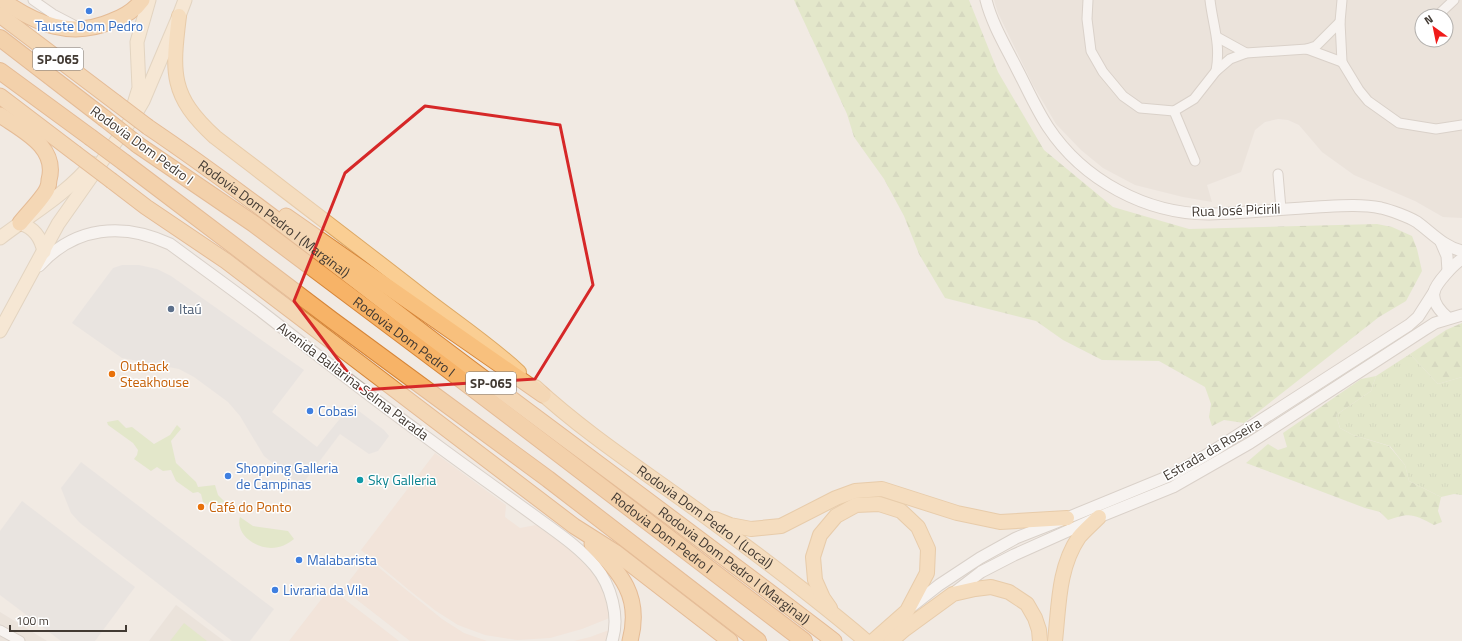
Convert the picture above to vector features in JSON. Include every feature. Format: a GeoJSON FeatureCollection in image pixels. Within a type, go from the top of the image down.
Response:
{"type":"FeatureCollection","features":[{"type":"Feature","properties":{"kind":"highway"},"geometry":{"type":"LineString","coordinates":[[2,0],[36,20],[53,26],[82,30],[102,26],[122,17],[142,0]]}},
{"type":"Feature","properties":{"kind":"highway","name":"Rodovia Dom Pedro I (Marginal)"},"geometry":{"type":"LineString","coordinates":[[0,15],[148,127],[200,162],[450,353],[733,563],[834,641]]}},
{"type":"Feature","properties":{"kind":"highway","name":"Rodovia Dom Pedro I"},"geometry":{"type":"LineString","coordinates":[[0,38],[138,145],[254,224],[458,377],[804,641]]}},
{"type":"Feature","properties":{"kind":"highway","name":"Rodovia Dom Pedro I"},"geometry":{"type":"LineString","coordinates":[[0,71],[125,163],[332,320],[548,479],[758,641]]}},
{"type":"Feature","properties":{"kind":"highway"},"geometry":{"type":"LineString","coordinates":[[0,96],[146,207],[226,261],[574,526],[615,552],[730,641]]}},
{"type":"Feature","properties":{"kind":"highway"},"geometry":{"type":"LineString","coordinates":[[0,115],[34,140],[45,150],[50,160],[51,173],[47,190],[20,223]]}},
{"type":"Feature","properties":{"kind":"highway"},"geometry":{"type":"LineString","coordinates":[[200,162],[241,184],[543,395]]}},
{"type":"Feature","properties":{"kind":"highway"},"geometry":{"type":"LineString","coordinates":[[574,526],[614,567],[630,593],[633,614],[630,641]]}},
{"type":"Feature","properties":{"kind":"main road"},"geometry":{"type":"LineString","coordinates":[[0,238],[66,190],[82,175],[134,105],[139,88],[137,42],[149,0]]}},
{"type":"Feature","properties":{"kind":"main road"},"geometry":{"type":"LineString","coordinates":[[0,331],[67,210],[136,113],[151,82],[179,16],[184,0]]}},
{"type":"Feature","properties":{"kind":"main road","name":"Rodovia Dom Pedro I (Local)"},"geometry":{"type":"LineString","coordinates":[[179,16],[174,54],[175,74],[187,107],[199,122],[215,137],[458,324],[499,353],[543,395],[612,451],[701,513],[866,641]]}},
{"type":"Feature","properties":{"kind":"main road"},"geometry":{"type":"LineString","coordinates":[[20,223],[32,229],[37,234],[44,252]]}},
{"type":"Feature","properties":{"kind":"main road"},"geometry":{"type":"LineString","coordinates":[[701,513],[730,525],[752,529],[781,526],[836,498],[855,491],[882,489],[957,513],[1000,522],[1067,518]]}},
{"type":"Feature","properties":{"kind":"main road"},"geometry":{"type":"LineString","coordinates":[[834,615],[815,580],[813,557],[820,535],[836,516],[856,505],[879,504],[901,511],[918,527],[928,549],[927,573],[907,611],[872,641]]}},
{"type":"Feature","properties":{"kind":"main road"},"geometry":{"type":"LineString","coordinates":[[1055,641],[1059,588],[1069,556],[1080,537],[1098,517]]}},
{"type":"Feature","properties":{"kind":"main road"},"geometry":{"type":"LineString","coordinates":[[891,641],[953,594],[991,587],[1009,592],[1026,604],[1035,618],[1039,630],[1040,641]]}},
{"type":"Feature","properties":{"kind":"street"},"geometry":{"type":"LineString","coordinates":[[32,0],[53,14],[82,30]]}},
{"type":"Feature","properties":{"kind":"street","name":"Rua José Picirili"},"geometry":{"type":"LineString","coordinates":[[986,0],[999,34],[1048,127],[1068,152],[1105,184],[1133,198],[1177,211],[1208,214],[1353,205],[1381,208],[1416,221],[1441,242]]}},
{"type":"Feature","properties":{"kind":"street"},"geometry":{"type":"LineString","coordinates":[[1088,0],[1087,19],[1092,50],[1102,72],[1123,96],[1140,108],[1174,112],[1194,99],[1216,71],[1230,59],[1246,53],[1307,49],[1316,46],[1340,22]]}},
{"type":"Feature","properties":{"kind":"street"},"geometry":{"type":"LineString","coordinates":[[1210,0],[1217,36],[1218,56],[1216,71]]}},
{"type":"Feature","properties":{"kind":"street"},"geometry":{"type":"LineString","coordinates":[[1342,0],[1340,22],[1342,62],[1359,90],[1368,101],[1399,123],[1436,129],[1461,128]]}},
{"type":"Feature","properties":{"kind":"street"},"geometry":{"type":"LineString","coordinates":[[1446,8],[1454,0]]}},
{"type":"Feature","properties":{"kind":"street"},"geometry":{"type":"LineString","coordinates":[[1217,36],[1246,53]]}},
{"type":"Feature","properties":{"kind":"street"},"geometry":{"type":"LineString","coordinates":[[1307,49],[1342,62]]}},
{"type":"Feature","properties":{"kind":"street"},"geometry":{"type":"LineString","coordinates":[[1174,112],[1195,160]]}},
{"type":"Feature","properties":{"kind":"street"},"geometry":{"type":"LineString","coordinates":[[1278,174],[1281,209]]}},
{"type":"Feature","properties":{"kind":"street","name":"Avenida Bailarina Selma Parada"},"geometry":{"type":"LineString","coordinates":[[31,274],[56,250],[87,234],[119,230],[137,232],[170,244],[425,436],[578,548],[596,567],[611,595],[615,627],[612,641]]}},
{"type":"Feature","properties":{"kind":"street"},"geometry":{"type":"LineString","coordinates":[[1441,242],[1462,252]]}},
{"type":"Feature","properties":{"kind":"street"},"geometry":{"type":"LineString","coordinates":[[1441,242],[1447,256],[1448,271]]}},
{"type":"Feature","properties":{"kind":"street","name":"Estrada da Roseira"},"geometry":{"type":"LineString","coordinates":[[907,611],[939,585],[980,558],[1016,538],[1174,474],[1213,452],[1410,325],[1418,317],[1448,271],[1462,259]]}},
{"type":"Feature","properties":{"kind":"street"},"geometry":{"type":"LineString","coordinates":[[1434,292],[1434,299],[1440,312],[1448,318]]}},
{"type":"Feature","properties":{"kind":"street","name":"Estrada da Roseira"},"geometry":{"type":"LineString","coordinates":[[953,594],[981,572],[1014,555],[1098,517],[1173,487],[1250,443],[1424,330],[1448,318],[1462,315]]}},
{"type":"Feature","properties":{"kind":"street"},"geometry":{"type":"LineString","coordinates":[[0,630],[20,641]]}},
{"type":"Feature","properties":{"kind":"highlighted area"},"geometry":{"type":"Polygon","coordinates":[[[425,106],[560,125],[593,285],[535,379],[361,390],[294,301],[345,173],[425,106]]]}},
{"type":"Feature","properties":{"kind":"shaded area"},"geometry":{"type":"Polygon","coordinates":[[[994,0],[1462,0],[1462,218],[1443,217],[1415,201],[1354,175],[1322,152],[1299,125],[1288,120],[1278,119],[1265,122],[1255,130],[1241,172],[1207,185],[1212,202],[1183,197],[1135,185],[1103,168],[1081,150],[1056,124],[1033,85],[998,13],[994,0]]]}},
{"type":"Feature","properties":{"kind":"shaded area"},"geometry":{"type":"Polygon","coordinates":[[[122,265],[139,265],[157,269],[171,276],[304,370],[272,412],[317,447],[351,405],[384,430],[389,436],[378,451],[369,454],[340,434],[301,486],[264,456],[240,416],[228,402],[194,377],[179,369],[122,358],[72,323],[113,268],[122,265]]]}},
{"type":"Feature","properties":{"kind":"shaded area"},"geometry":{"type":"Polygon","coordinates":[[[435,453],[506,505],[505,517],[520,528],[536,525],[573,550],[609,587],[612,617],[582,629],[550,638],[517,640],[485,635],[458,625],[436,611],[361,550],[435,453]]]}},
{"type":"Feature","properties":{"kind":"shaded area"},"geometry":{"type":"Polygon","coordinates":[[[81,462],[274,609],[250,641],[232,641],[80,523],[71,513],[61,488],[81,462]]]}},
{"type":"Feature","properties":{"kind":"shaded area"},"geometry":{"type":"Polygon","coordinates":[[[22,501],[135,587],[95,641],[61,641],[0,595],[0,531],[22,501]]]}},
{"type":"Feature","properties":{"kind":"shaded area"},"geometry":{"type":"Polygon","coordinates":[[[367,558],[442,619],[464,633],[487,641],[410,641],[343,589],[367,558]]]}},
{"type":"Feature","properties":{"kind":"shaded area"},"geometry":{"type":"Polygon","coordinates":[[[330,588],[399,641],[289,641],[330,588]]]}},
{"type":"Feature","properties":{"kind":"shaded area"},"geometry":{"type":"Polygon","coordinates":[[[176,605],[224,641],[149,641],[176,605]]]}},
{"type":"Feature","properties":{"kind":"shaded area"},"geometry":{"type":"Polygon","coordinates":[[[0,612],[47,641],[0,641],[0,612]]]}},
{"type":"Feature","properties":{"kind":"shaded area"},"geometry":{"type":"Polygon","coordinates":[[[620,626],[615,641],[574,641],[590,637],[620,626]]]}},
{"type":"Feature","properties":{"kind":"green space"},"geometry":{"type":"Polygon","coordinates":[[[794,0],[969,0],[998,72],[1044,150],[1113,207],[1189,229],[1377,224],[1392,227],[1412,236],[1417,249],[1422,271],[1406,301],[1379,317],[1244,423],[1224,420],[1212,426],[1209,417],[1211,404],[1205,387],[1159,361],[1102,360],[1063,340],[1036,321],[945,298],[919,254],[904,216],[884,179],[854,137],[847,114],[794,0]]]}},
{"type":"Feature","properties":{"kind":"green space"},"geometry":{"type":"Polygon","coordinates":[[[1462,323],[1462,377],[1438,384],[1410,354],[1446,330],[1462,323]]]}},
{"type":"Feature","properties":{"kind":"green space"},"geometry":{"type":"Polygon","coordinates":[[[1410,354],[1438,384],[1462,377],[1462,495],[1454,494],[1441,497],[1409,481],[1405,465],[1390,446],[1353,435],[1340,428],[1336,415],[1371,391],[1376,376],[1410,354]]]}},
{"type":"Feature","properties":{"kind":"green space"},"geometry":{"type":"Polygon","coordinates":[[[1376,376],[1371,391],[1336,415],[1340,428],[1353,435],[1389,446],[1405,465],[1409,481],[1441,497],[1438,511],[1442,522],[1434,525],[1412,515],[1388,520],[1380,512],[1365,508],[1246,463],[1268,444],[1278,450],[1287,447],[1283,433],[1361,379],[1376,376]]]}},
{"type":"Feature","properties":{"kind":"green space"},"geometry":{"type":"Polygon","coordinates":[[[118,420],[126,428],[132,427],[154,444],[170,435],[177,425],[181,429],[171,441],[176,463],[196,482],[198,487],[215,485],[218,495],[225,502],[208,505],[203,502],[201,494],[198,492],[193,493],[176,481],[171,470],[163,471],[157,467],[151,471],[134,459],[138,450],[133,443],[108,425],[107,422],[118,420]]]}},
{"type":"Feature","properties":{"kind":"green space"},"geometry":{"type":"Polygon","coordinates":[[[240,517],[253,526],[288,531],[294,539],[278,547],[271,548],[259,546],[243,534],[240,529],[240,517]]]}},
{"type":"Feature","properties":{"kind":"green space"},"geometry":{"type":"Polygon","coordinates":[[[184,623],[207,641],[170,641],[184,623]]]}},
{"type":"Feature","properties":{"kind":"place","name":"Tauste Dom Pedro"},"geometry":{"type":"Point","coordinates":[89,11]}},
{"type":"Feature","properties":{"kind":"place","name":"Itaú"},"geometry":{"type":"Point","coordinates":[171,309]}},
{"type":"Feature","properties":{"kind":"place","name":"Outback Steakhouse"},"geometry":{"type":"Point","coordinates":[112,374]}},
{"type":"Feature","properties":{"kind":"place","name":"Cobasi"},"geometry":{"type":"Point","coordinates":[310,411]}},
{"type":"Feature","properties":{"kind":"place","name":"Shopping Galleria de Campinas"},"geometry":{"type":"Point","coordinates":[228,476]}},
{"type":"Feature","properties":{"kind":"place","name":"Sky Galleria"},"geometry":{"type":"Point","coordinates":[360,480]}},
{"type":"Feature","properties":{"kind":"place","name":"Café do Ponto"},"geometry":{"type":"Point","coordinates":[201,507]}},
{"type":"Feature","properties":{"kind":"place","name":"Malabarista"},"geometry":{"type":"Point","coordinates":[299,560]}},
{"type":"Feature","properties":{"kind":"place","name":"Livraria da Vila"},"geometry":{"type":"Point","coordinates":[275,590]}}]}
